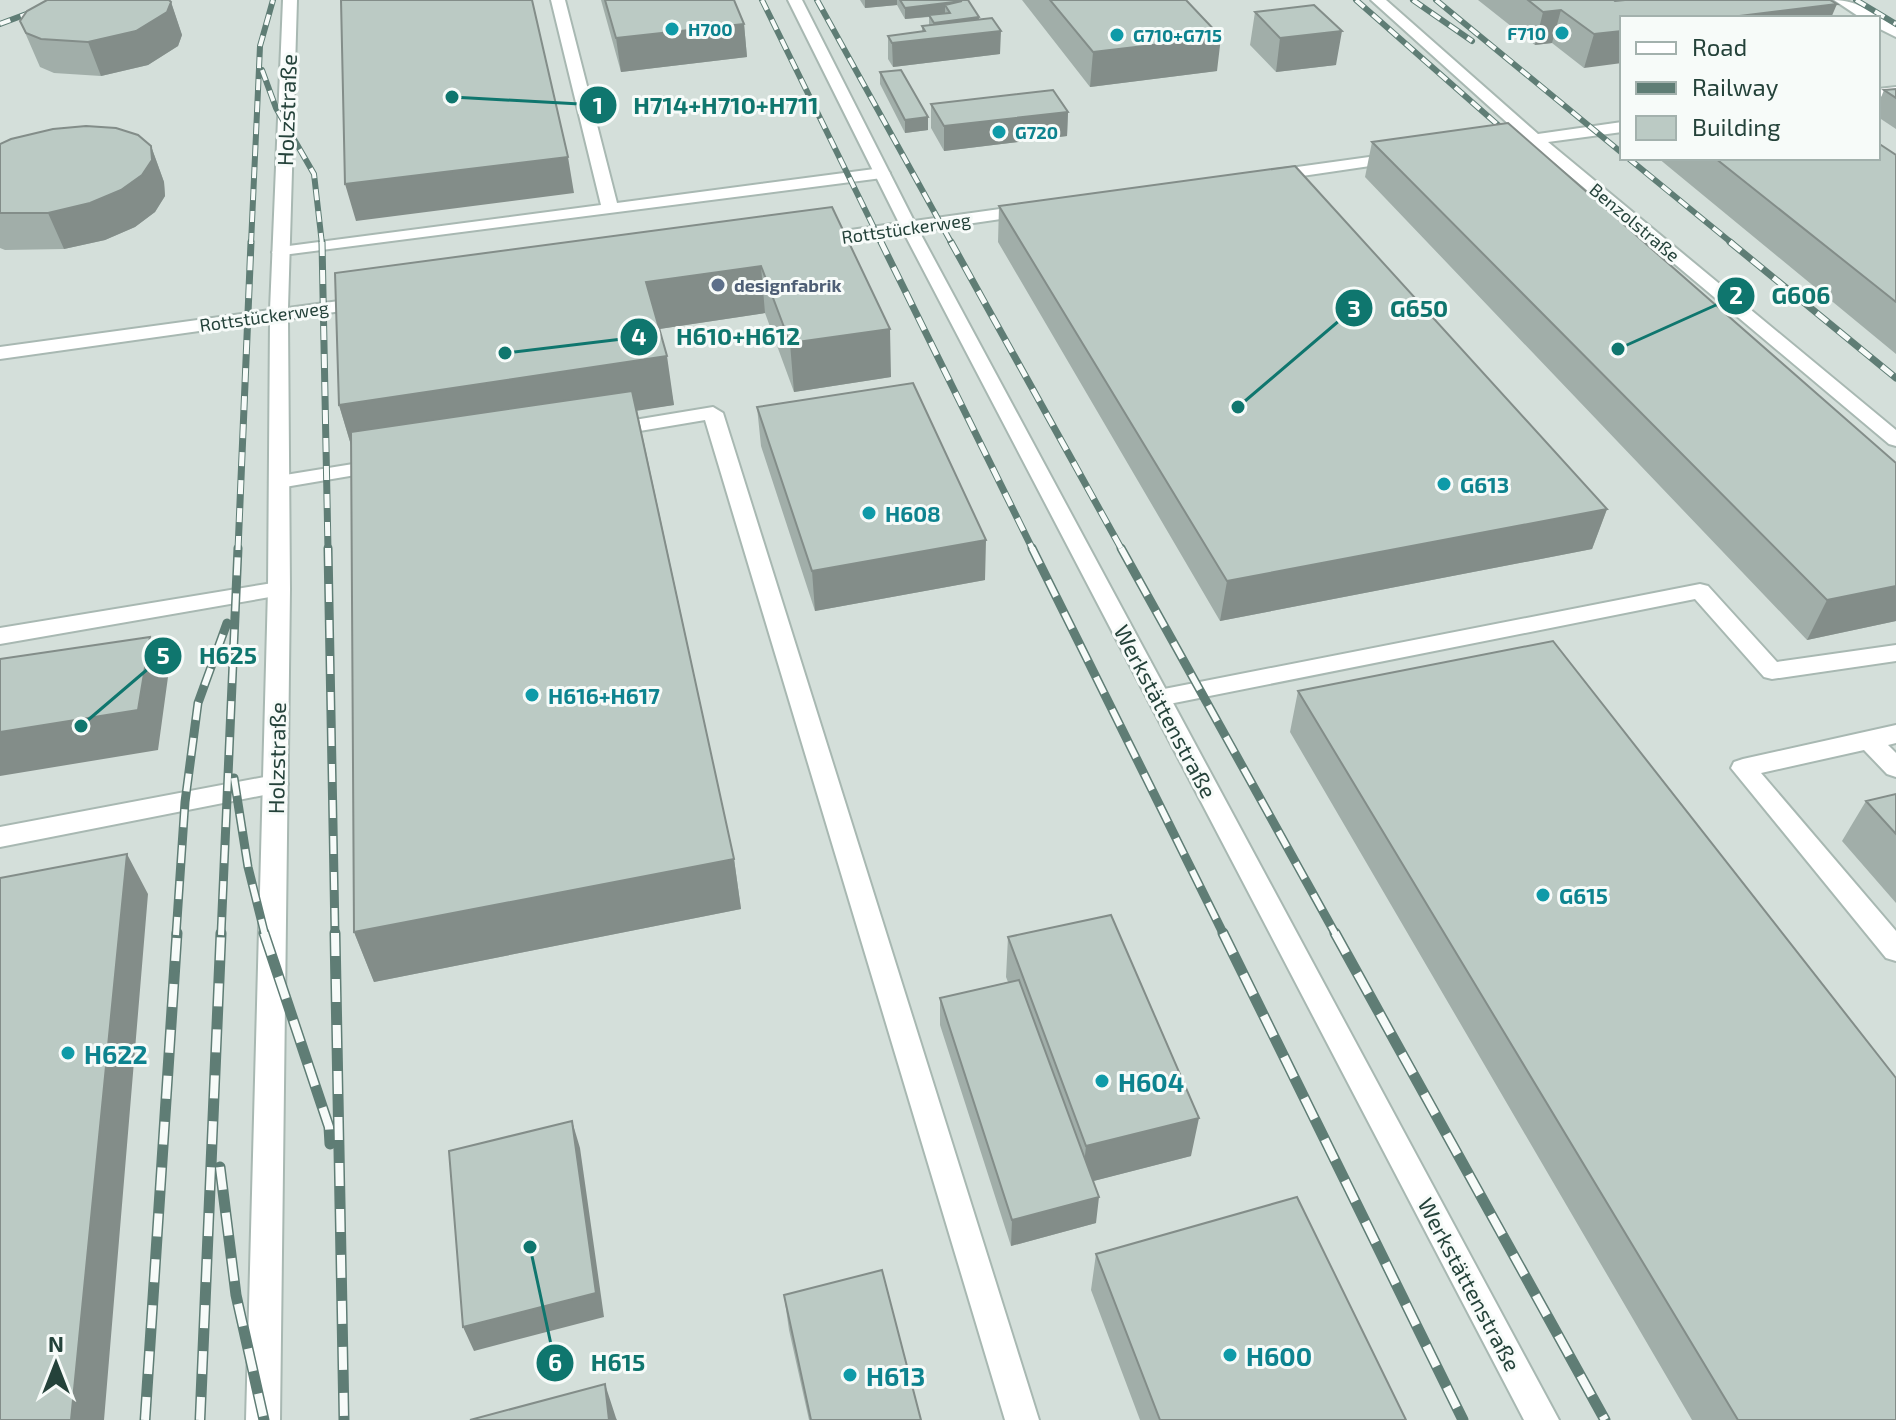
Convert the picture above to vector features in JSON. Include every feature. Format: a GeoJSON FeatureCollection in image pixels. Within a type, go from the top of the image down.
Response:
{"type":"FeatureCollection","features":[{"type":"Feature","properties":{"kind":"street","name":"Holzstraße"},"geometry":{"type":"LineString","coordinates":[[263,1420],[279,589],[279,314],[290,0]]}},
{"type":"Feature","properties":{"kind":"street"},"geometry":{"type":"LineString","coordinates":[[558,0],[610,209]]}},
{"type":"Feature","properties":{"kind":"street","name":"Werkstättenstraße"},"geometry":{"type":"LineString","coordinates":[[795,0],[909,227],[1542,1420]]}},
{"type":"Feature","properties":{"kind":"street","name":"Benzolstraße"},"geometry":{"type":"LineString","coordinates":[[1378,0],[1535,139],[1896,440]]}},
{"type":"Feature","properties":{"kind":"street"},"geometry":{"type":"LineString","coordinates":[[1841,0],[1868,16]]}},
{"type":"Feature","properties":{"kind":"street"},"geometry":{"type":"LineString","coordinates":[[1485,145],[1620,127]]}},
{"type":"Feature","properties":{"kind":"street"},"geometry":{"type":"LineString","coordinates":[[1252,179],[1423,154]]}},
{"type":"Feature","properties":{"kind":"street"},"geometry":{"type":"LineString","coordinates":[[281,252],[882,173]]}},
{"type":"Feature","properties":{"kind":"street","name":"Rottstückerweg"},"geometry":{"type":"LineString","coordinates":[[797,243],[1050,207]]}},
{"type":"Feature","properties":{"kind":"street","name":"Rottstückerweg"},"geometry":{"type":"LineString","coordinates":[[0,353],[386,299]]}},
{"type":"Feature","properties":{"kind":"street"},"geometry":{"type":"LineString","coordinates":[[590,433],[713,413],[1022,1420]]}},
{"type":"Feature","properties":{"kind":"street"},"geometry":{"type":"LineString","coordinates":[[279,482],[405,462]]}},
{"type":"Feature","properties":{"kind":"street"},"geometry":{"type":"LineString","coordinates":[[0,636],[279,589]]}},
{"type":"Feature","properties":{"kind":"street"},"geometry":{"type":"LineString","coordinates":[[1159,698],[1700,591],[1772,671],[1896,653]]}},
{"type":"Feature","properties":{"kind":"street"},"geometry":{"type":"LineString","coordinates":[[1896,734],[1743,768],[1896,950]]}},
{"type":"Feature","properties":{"kind":"street"},"geometry":{"type":"LineString","coordinates":[[1869,740],[1896,768]]}},
{"type":"Feature","properties":{"kind":"street"},"geometry":{"type":"LineString","coordinates":[[0,837],[275,784]]}},
{"type":"Feature","properties":{"kind":"shaded area"},"geometry":{"type":"Polygon","coordinates":[[[0,0],[1896,0],[1896,1420],[0,1420],[0,0]]]}},
{"type":"Feature","properties":{"kind":"building"},"geometry":{"type":"Polygon","coordinates":[[[47,0],[171,2],[167,12],[136,31],[88,42],[41,39],[26,33],[20,21],[27,11],[47,0]]]}},
{"type":"Feature","properties":{"kind":"building"},"geometry":{"type":"Polygon","coordinates":[[[341,0],[532,0],[568,157],[345,184],[341,0]]]}},
{"type":"Feature","properties":{"kind":"building"},"geometry":{"type":"Polygon","coordinates":[[[605,0],[734,0],[744,24],[616,38],[605,0]]]}},
{"type":"Feature","properties":{"kind":"building"},"geometry":{"type":"Polygon","coordinates":[[[900,0],[968,0],[979,17],[934,23],[929,15],[950,13],[945,5],[962,1],[905,8],[900,0]]]}},
{"type":"Feature","properties":{"kind":"building"},"geometry":{"type":"Polygon","coordinates":[[[1050,0],[1186,0],[1221,37],[1093,52],[1050,0]]]}},
{"type":"Feature","properties":{"kind":"building"},"geometry":{"type":"Polygon","coordinates":[[[1528,0],[1830,0],[1837,4],[1739,16],[1620,16],[1620,31],[1594,34],[1561,10],[1543,12],[1528,0]]]}},
{"type":"Feature","properties":{"kind":"building"},"geometry":{"type":"Polygon","coordinates":[[[1314,5],[1342,31],[1280,38],[1255,12],[1314,5]]]}},
{"type":"Feature","properties":{"kind":"building"},"geometry":{"type":"Polygon","coordinates":[[[992,18],[1001,31],[892,43],[888,36],[925,31],[922,26],[992,18]]]}},
{"type":"Feature","properties":{"kind":"building"},"geometry":{"type":"Polygon","coordinates":[[[901,70],[928,117],[905,120],[880,72],[901,70]]]}},
{"type":"Feature","properties":{"kind":"building"},"geometry":{"type":"Polygon","coordinates":[[[1896,89],[1896,98],[1884,90],[1896,89]]]}},
{"type":"Feature","properties":{"kind":"building"},"geometry":{"type":"Polygon","coordinates":[[[1053,90],[1068,112],[944,126],[931,104],[1053,90]]]}},
{"type":"Feature","properties":{"kind":"building"},"geometry":{"type":"Polygon","coordinates":[[[1508,123],[1896,463],[1896,586],[1827,600],[1372,142],[1508,123]]]}},
{"type":"Feature","properties":{"kind":"building"},"geometry":{"type":"Polygon","coordinates":[[[86,126],[116,128],[138,135],[151,146],[152,160],[142,175],[121,190],[90,203],[48,213],[0,213],[0,144],[53,129],[86,126]]]}},
{"type":"Feature","properties":{"kind":"building"},"geometry":{"type":"Polygon","coordinates":[[[1880,144],[1896,155],[1896,302],[1718,160],[1880,160],[1880,144]]]}},
{"type":"Feature","properties":{"kind":"building"},"geometry":{"type":"Polygon","coordinates":[[[1295,166],[1607,509],[1227,581],[999,206],[1295,166]]]}},
{"type":"Feature","properties":{"kind":"building"},"geometry":{"type":"Polygon","coordinates":[[[832,207],[890,329],[790,343],[761,266],[646,282],[667,356],[339,405],[335,273],[832,207]]]}},
{"type":"Feature","properties":{"kind":"building","name":"H608"},"geometry":{"type":"Polygon","coordinates":[[[913,383],[986,540],[812,571],[757,407],[913,383]]]}},
{"type":"Feature","properties":{"kind":"building","name":"H616+H617"},"geometry":{"type":"Polygon","coordinates":[[[632,391],[734,859],[354,932],[351,432],[632,391]]]}},
{"type":"Feature","properties":{"kind":"building"},"geometry":{"type":"Polygon","coordinates":[[[150,637],[138,710],[0,732],[0,659],[150,637]]]}},
{"type":"Feature","properties":{"kind":"building","name":"G615"},"geometry":{"type":"Polygon","coordinates":[[[1553,641],[1896,1078],[1896,1420],[1738,1420],[1298,691],[1553,641]]]}},
{"type":"Feature","properties":{"kind":"building"},"geometry":{"type":"Polygon","coordinates":[[[1896,794],[1896,834],[1866,801],[1896,794]]]}},
{"type":"Feature","properties":{"kind":"building"},"geometry":{"type":"Polygon","coordinates":[[[127,854],[71,1420],[0,1420],[0,878],[127,854]]]}},
{"type":"Feature","properties":{"kind":"building","name":"H604"},"geometry":{"type":"Polygon","coordinates":[[[1111,915],[1199,1118],[1086,1146],[1008,937],[1111,915]]]}},
{"type":"Feature","properties":{"kind":"building","name":"H604"},"geometry":{"type":"Polygon","coordinates":[[[1019,980],[1099,1197],[1012,1220],[940,998],[1019,980]]]}},
{"type":"Feature","properties":{"kind":"building"},"geometry":{"type":"Polygon","coordinates":[[[572,1121],[596,1293],[463,1327],[449,1151],[572,1121]]]}},
{"type":"Feature","properties":{"kind":"building","name":"H600"},"geometry":{"type":"Polygon","coordinates":[[[1297,1197],[1406,1420],[1160,1420],[1096,1254],[1297,1197]]]}},
{"type":"Feature","properties":{"kind":"building","name":"H613"},"geometry":{"type":"Polygon","coordinates":[[[882,1270],[921,1420],[811,1420],[784,1295],[882,1270]]]}},
{"type":"Feature","properties":{"kind":"building"},"geometry":{"type":"Polygon","coordinates":[[[605,1384],[609,1420],[470,1420],[605,1384]]]}},
{"type":"Feature","properties":{"kind":"railway"},"geometry":{"type":"LineString","coordinates":[[0,24],[64,0]]}},
{"type":"Feature","properties":{"kind":"railway"},"geometry":{"type":"LineString","coordinates":[[251,244],[260,46],[273,0]]}},
{"type":"Feature","properties":{"kind":"railway"},"geometry":{"type":"LineString","coordinates":[[762,0],[882,244]]}},
{"type":"Feature","properties":{"kind":"railway"},"geometry":{"type":"LineString","coordinates":[[817,0],[952,244]]}},
{"type":"Feature","properties":{"kind":"railway"},"geometry":{"type":"LineString","coordinates":[[1356,0],[1515,140]]}},
{"type":"Feature","properties":{"kind":"railway"},"geometry":{"type":"LineString","coordinates":[[1413,0],[1472,41]]}},
{"type":"Feature","properties":{"kind":"railway"},"geometry":{"type":"LineString","coordinates":[[1436,0],[1620,151]]}},
{"type":"Feature","properties":{"kind":"railway"},"geometry":{"type":"LineString","coordinates":[[1856,0],[1896,24]]}},
{"type":"Feature","properties":{"kind":"railway"},"geometry":{"type":"LineString","coordinates":[[262,70],[276,108],[314,174],[322,244]]}},
{"type":"Feature","properties":{"kind":"railway"},"geometry":{"type":"LineString","coordinates":[[1630,160],[1733,244]]}},
{"type":"Feature","properties":{"kind":"railway"},"geometry":{"type":"LineString","coordinates":[[238,550],[251,242]]}},
{"type":"Feature","properties":{"kind":"railway"},"geometry":{"type":"LineString","coordinates":[[322,242],[328,550]]}},
{"type":"Feature","properties":{"kind":"railway"},"geometry":{"type":"LineString","coordinates":[[881,242],[1033,550]]}},
{"type":"Feature","properties":{"kind":"railway"},"geometry":{"type":"LineString","coordinates":[[951,242],[1122,550]]}},
{"type":"Feature","properties":{"kind":"railway"},"geometry":{"type":"LineString","coordinates":[[1730,242],[1896,378]]}},
{"type":"Feature","properties":{"kind":"railway"},"geometry":{"type":"LineString","coordinates":[[221,935],[238,548]]}},
{"type":"Feature","properties":{"kind":"railway"},"geometry":{"type":"LineString","coordinates":[[328,548],[335,935]]}},
{"type":"Feature","properties":{"kind":"railway"},"geometry":{"type":"LineString","coordinates":[[1032,548],[1224,935]]}},
{"type":"Feature","properties":{"kind":"railway"},"geometry":{"type":"LineString","coordinates":[[1121,548],[1336,935]]}},
{"type":"Feature","properties":{"kind":"railway"},"geometry":{"type":"LineString","coordinates":[[176,935],[185,802],[198,703],[227,623]]}},
{"type":"Feature","properties":{"kind":"railway"},"geometry":{"type":"LineString","coordinates":[[234,778],[248,867],[265,935]]}},
{"type":"Feature","properties":{"kind":"railway"},"geometry":{"type":"LineString","coordinates":[[145,1420],[177,933]]}},
{"type":"Feature","properties":{"kind":"railway"},"geometry":{"type":"LineString","coordinates":[[200,1420],[221,933]]}},
{"type":"Feature","properties":{"kind":"railway"},"geometry":{"type":"LineString","coordinates":[[264,933],[329,1127],[330,1144]]}},
{"type":"Feature","properties":{"kind":"railway"},"geometry":{"type":"LineString","coordinates":[[335,933],[344,1420]]}},
{"type":"Feature","properties":{"kind":"railway"},"geometry":{"type":"LineString","coordinates":[[1223,933],[1463,1420]]}},
{"type":"Feature","properties":{"kind":"railway"},"geometry":{"type":"LineString","coordinates":[[1335,933],[1605,1420]]}},
{"type":"Feature","properties":{"kind":"railway"},"geometry":{"type":"LineString","coordinates":[[220,1167],[236,1295],[264,1420]]}},
{"type":"Feature","properties":{"kind":"place","name":"H700"},"geometry":{"type":"Point","coordinates":[672,29]}},
{"type":"Feature","properties":{"kind":"place","name":"F710"},"geometry":{"type":"Point","coordinates":[1562,33]}},
{"type":"Feature","properties":{"kind":"place","name":"G710+G715"},"geometry":{"type":"Point","coordinates":[1117,35]}},
{"type":"Feature","properties":{"kind":"place","name":"H714+H710+H711"},"geometry":{"type":"Point","coordinates":[452,97]}},
{"type":"Feature","properties":{"kind":"place","name":"G720"},"geometry":{"type":"Point","coordinates":[999,132]}},
{"type":"Feature","properties":{"kind":"place","name":"designfabrik"},"geometry":{"type":"Point","coordinates":[718,285]}},
{"type":"Feature","properties":{"kind":"place","name":"G606"},"geometry":{"type":"Point","coordinates":[1618,349]}},
{"type":"Feature","properties":{"kind":"place","name":"H610+H612"},"geometry":{"type":"Point","coordinates":[505,353]}},
{"type":"Feature","properties":{"kind":"place","name":"G650"},"geometry":{"type":"Point","coordinates":[1238,407]}},
{"type":"Feature","properties":{"kind":"place","name":"G613"},"geometry":{"type":"Point","coordinates":[1444,484]}},
{"type":"Feature","properties":{"kind":"place","name":"H608"},"geometry":{"type":"Point","coordinates":[869,513]}},
{"type":"Feature","properties":{"kind":"place","name":"H616+H617"},"geometry":{"type":"Point","coordinates":[532,695]}},
{"type":"Feature","properties":{"kind":"place","name":"H625"},"geometry":{"type":"Point","coordinates":[81,726]}},
{"type":"Feature","properties":{"kind":"place","name":"G615"},"geometry":{"type":"Point","coordinates":[1543,895]}},
{"type":"Feature","properties":{"kind":"place","name":"H622"},"geometry":{"type":"Point","coordinates":[68,1053]}},
{"type":"Feature","properties":{"kind":"place","name":"H604"},"geometry":{"type":"Point","coordinates":[1102,1081]}},
{"type":"Feature","properties":{"kind":"place","name":"H615"},"geometry":{"type":"Point","coordinates":[530,1247]}},
{"type":"Feature","properties":{"kind":"place","name":"H600"},"geometry":{"type":"Point","coordinates":[1230,1355]}},
{"type":"Feature","properties":{"kind":"place","name":"H613"},"geometry":{"type":"Point","coordinates":[850,1375]}}]}
